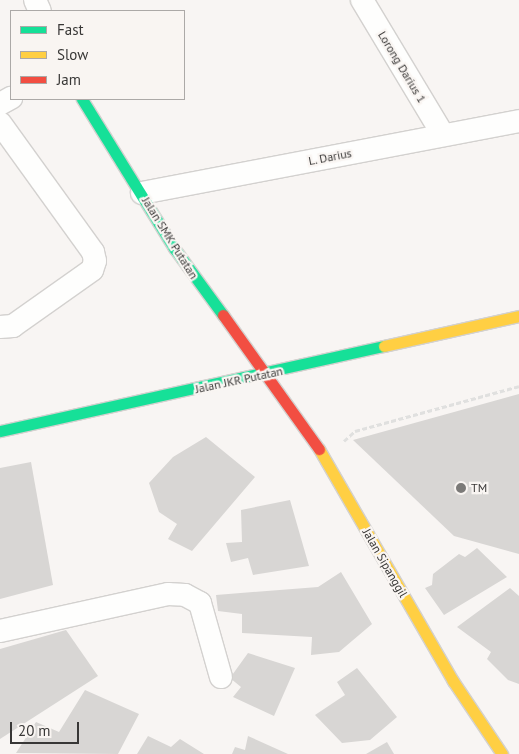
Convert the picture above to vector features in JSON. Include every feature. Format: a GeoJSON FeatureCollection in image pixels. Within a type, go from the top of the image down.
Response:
{"type":"FeatureCollection","features":[{"type":"Feature","properties":{"kind":"street","name":"Lorong Darius 1"},"geometry":{"type":"LineString","coordinates":[[362,0],[443,135]]}},
{"type":"Feature","properties":{"kind":"street","name":"Jalan SMK Putatan"},"geometry":{"type":"LineString","coordinates":[[83,100],[142,193],[174,248],[263,374]]}},
{"type":"Feature","properties":{"kind":"street","name":"L. Darius"},"geometry":{"type":"LineString","coordinates":[[142,193],[519,121]]}},
{"type":"Feature","properties":{"kind":"street"},"geometry":{"type":"LineString","coordinates":[[0,123],[93,252],[95,261],[92,270],[21,320],[0,327]]}},
{"type":"Feature","properties":{"kind":"street","name":"Jalan JKR Putatan"},"geometry":{"type":"LineString","coordinates":[[0,431],[478,328],[519,316]]}},
{"type":"Feature","properties":{"kind":"street","name":"Jalan JKR Putatan"},"geometry":{"type":"LineString","coordinates":[[478,328],[519,324]]}},
{"type":"Feature","properties":{"kind":"street","name":"Jalan Sipanggil"},"geometry":{"type":"LineString","coordinates":[[263,374],[324,455],[453,681],[502,754]]}},
{"type":"Feature","properties":{"kind":"street"},"geometry":{"type":"LineString","coordinates":[[0,631],[168,594],[185,595],[200,603],[221,677]]}},
{"type":"Feature","properties":{"kind":"path"},"geometry":{"type":"LineString","coordinates":[[324,455],[355,431],[519,386]]}},
{"type":"Feature","properties":{"kind":"building","name":"TM"},"geometry":{"type":"Polygon","coordinates":[[[519,394],[519,554],[454,536],[353,440],[519,394]]]}},
{"type":"Feature","properties":{"kind":"building"},"geometry":{"type":"Polygon","coordinates":[[[206,437],[255,477],[192,551],[168,539],[177,524],[159,512],[149,483],[173,457],[206,437]]]}},
{"type":"Feature","properties":{"kind":"building"},"geometry":{"type":"Polygon","coordinates":[[[31,462],[53,585],[0,599],[0,468],[31,462]]]}},
{"type":"Feature","properties":{"kind":"building"},"geometry":{"type":"Polygon","coordinates":[[[290,500],[309,566],[253,575],[248,558],[231,562],[226,543],[242,542],[241,510],[290,500]]]}},
{"type":"Feature","properties":{"kind":"building"},"geometry":{"type":"Polygon","coordinates":[[[477,548],[507,577],[444,615],[425,588],[432,585],[433,574],[459,554],[465,557],[477,548]]]}},
{"type":"Feature","properties":{"kind":"building"},"geometry":{"type":"Polygon","coordinates":[[[341,572],[372,624],[339,652],[311,655],[312,637],[242,633],[242,614],[218,611],[216,595],[318,587],[341,572]]]}},
{"type":"Feature","properties":{"kind":"building"},"geometry":{"type":"Polygon","coordinates":[[[510,588],[519,596],[519,684],[508,680],[487,659],[491,652],[457,627],[510,588]]]}},
{"type":"Feature","properties":{"kind":"building"},"geometry":{"type":"Polygon","coordinates":[[[66,630],[98,676],[0,739],[0,649],[66,630]]]}},
{"type":"Feature","properties":{"kind":"building"},"geometry":{"type":"Polygon","coordinates":[[[248,653],[295,668],[274,716],[233,697],[241,687],[230,678],[248,653]]]}},
{"type":"Feature","properties":{"kind":"building"},"geometry":{"type":"Polygon","coordinates":[[[357,668],[397,717],[370,740],[342,743],[315,715],[345,695],[337,682],[357,668]]]}},
{"type":"Feature","properties":{"kind":"building"},"geometry":{"type":"Polygon","coordinates":[[[85,690],[139,714],[118,754],[16,753],[36,722],[59,732],[85,690]]]}},
{"type":"Feature","properties":{"kind":"building"},"geometry":{"type":"Polygon","coordinates":[[[148,736],[171,747],[180,739],[204,754],[137,754],[148,736]]]}},
{"type":"Feature","properties":{"kind":"building"},"geometry":{"type":"Polygon","coordinates":[[[248,736],[288,754],[232,754],[235,747],[245,750],[248,736]]]}},
{"type":"Feature","properties":{"kind":"building"},"geometry":{"type":"Polygon","coordinates":[[[387,742],[394,754],[366,754],[387,742]]]}},
{"type":"Feature","properties":{"kind":"traffic: fast"},"geometry":{"type":"LineString","coordinates":[[83,100],[174,248],[223,315]]}},
{"type":"Feature","properties":{"kind":"traffic: fast"},"geometry":{"type":"LineString","coordinates":[[0,431],[384,346]]}},
{"type":"Feature","properties":{"kind":"traffic: slow"},"geometry":{"type":"LineString","coordinates":[[384,346],[519,316]]}},
{"type":"Feature","properties":{"kind":"traffic: slow"},"geometry":{"type":"LineString","coordinates":[[319,449],[453,681],[502,754]]}},
{"type":"Feature","properties":{"kind":"traffic: jam"},"geometry":{"type":"LineString","coordinates":[[223,315],[319,449]]}},
{"type":"Feature","properties":{"kind":"place","name":"TM"},"geometry":{"type":"Point","coordinates":[461,488]}}]}
